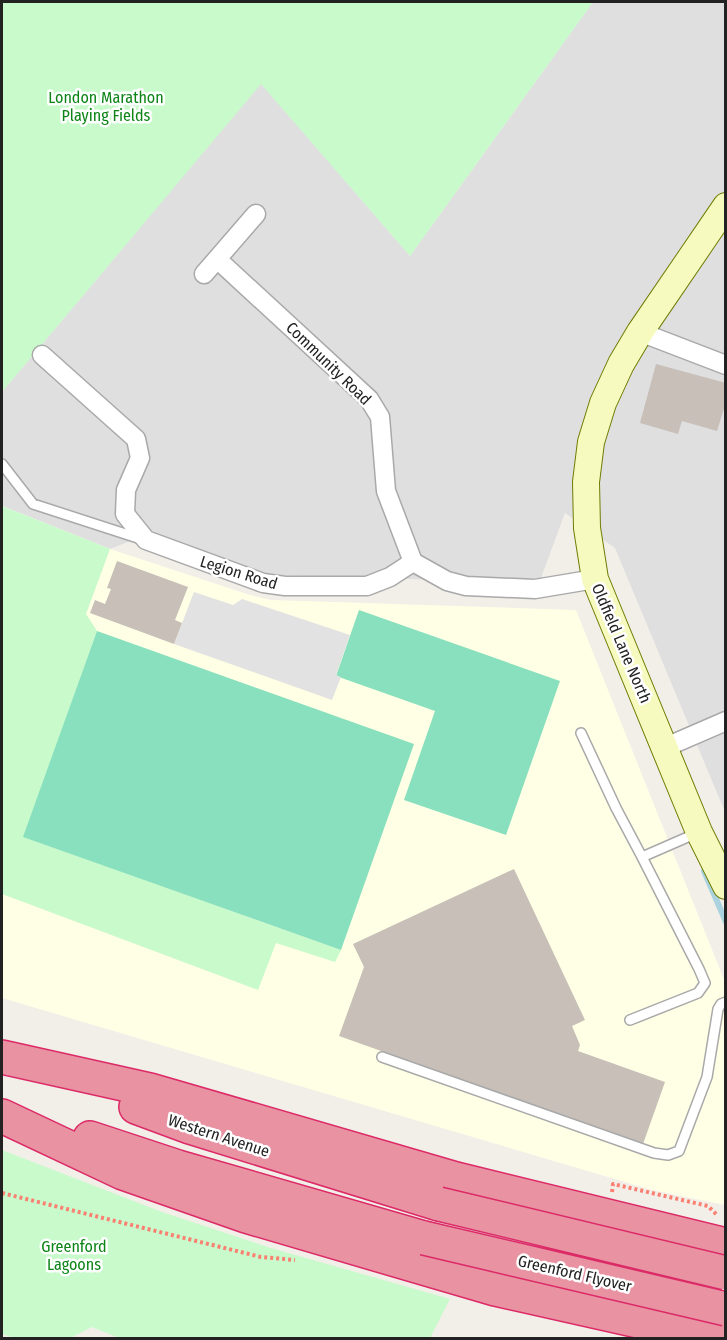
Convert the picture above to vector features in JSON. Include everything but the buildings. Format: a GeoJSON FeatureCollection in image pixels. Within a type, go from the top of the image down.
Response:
{"type":"FeatureCollection","features":[{"type":"Feature","properties":{"kind":"highway","name":"Western Avenue"},"geometry":{"type":"LineString","coordinates":[[2,1059],[190,1126],[439,1204],[726,1273]]}},
{"type":"Feature","properties":{"kind":"highway"},"geometry":{"type":"LineString","coordinates":[[2,1059],[150,1090],[456,1179],[726,1245]]}},
{"type":"Feature","properties":{"kind":"highway","name":"Greenford Flyover"},"geometry":{"type":"LineString","coordinates":[[2,1109],[178,1167],[424,1238],[726,1309]]}},
{"type":"Feature","properties":{"kind":"highway"},"geometry":{"type":"LineString","coordinates":[[2,1116],[123,1173],[246,1216],[495,1289],[700,1337]]}},
{"type":"Feature","properties":{"kind":"street","name":"Oldfield Lane North"},"geometry":{"type":"LineString","coordinates":[[726,206],[640,332],[621,364],[603,403],[591,442],[586,482],[587,528],[595,579],[699,832],[726,886]]}},
{"type":"Feature","properties":{"kind":"street"},"geometry":{"type":"LineString","coordinates":[[204,274],[256,214]]}},
{"type":"Feature","properties":{"kind":"street","name":"Community Road"},"geometry":{"type":"LineString","coordinates":[[217,259],[369,399],[380,417],[386,491],[413,562]]}},
{"type":"Feature","properties":{"kind":"street"},"geometry":{"type":"LineString","coordinates":[[640,332],[726,365]]}},
{"type":"Feature","properties":{"kind":"street"},"geometry":{"type":"LineString","coordinates":[[42,355],[136,439],[140,458],[126,490],[125,514],[146,540]]}},
{"type":"Feature","properties":{"kind":"street","name":"Legion Road"},"geometry":{"type":"LineString","coordinates":[[146,540],[263,583],[285,586],[367,586],[390,577],[413,562]]}},
{"type":"Feature","properties":{"kind":"street"},"geometry":{"type":"LineString","coordinates":[[413,562],[447,582],[466,586],[535,589],[595,579]]}},
{"type":"Feature","properties":{"kind":"street"},"geometry":{"type":"LineString","coordinates":[[666,747],[726,721]]}},
{"type":"Feature","properties":{"kind":"lane"},"geometry":{"type":"LineString","coordinates":[[2,464],[33,504],[146,540]]}},
{"type":"Feature","properties":{"kind":"lane"},"geometry":{"type":"LineString","coordinates":[[581,733],[616,808],[705,983],[698,993],[630,1020]]}},
{"type":"Feature","properties":{"kind":"lane"},"geometry":{"type":"LineString","coordinates":[[642,857],[699,832]]}},
{"type":"Feature","properties":{"kind":"lane"},"geometry":{"type":"LineString","coordinates":[[382,1057],[654,1153],[668,1155],[679,1151],[707,1077],[718,1009],[726,1002]]}},
{"type":"Feature","properties":{"kind":"path"},"geometry":{"type":"LineString","coordinates":[[623,1194],[611,1192],[613,1184],[708,1206],[715,1214]]}},
{"type":"Feature","properties":{"kind":"path"},"geometry":{"type":"LineString","coordinates":[[2,1193],[261,1257],[304,1261]]}},
{"type":"Feature","properties":{"kind":"shaded area"},"geometry":{"type":"Polygon","coordinates":[[[593,2],[725,2],[725,812],[615,548],[565,513],[541,578],[480,581],[264,575],[148,534],[110,549],[2,506],[2,392],[261,83],[410,256],[593,2]]]}},
{"type":"Feature","properties":{"kind":"shaded area"},"geometry":{"type":"Polygon","coordinates":[[[2,506],[110,549],[271,600],[576,610],[725,982],[725,1205],[652,1190],[2,998],[2,506]]]}},
{"type":"Feature","properties":{"kind":"shaded area"},"geometry":{"type":"Polygon","coordinates":[[[194,592],[233,605],[242,599],[350,635],[336,675],[341,677],[332,700],[174,644],[194,592]]]}},
{"type":"Feature","properties":{"kind":"green space","name":"London Marathon Playing Fields"},"geometry":{"type":"Polygon","coordinates":[[[2,2],[593,2],[410,256],[261,84],[2,392],[2,2]]]}},
{"type":"Feature","properties":{"kind":"green space"},"geometry":{"type":"Polygon","coordinates":[[[2,506],[110,549],[86,614],[97,631],[24,837],[341,950],[335,962],[276,943],[258,990],[2,894],[2,506]]]}},
{"type":"Feature","properties":{"kind":"green space"},"geometry":{"type":"Polygon","coordinates":[[[359,610],[560,681],[506,835],[404,800],[435,711],[336,676],[359,610]]]}},
{"type":"Feature","properties":{"kind":"green space"},"geometry":{"type":"Polygon","coordinates":[[[97,631],[414,744],[341,950],[23,837],[97,631]]]}},
{"type":"Feature","properties":{"kind":"green space","name":"Greenford Lagoons"},"geometry":{"type":"Polygon","coordinates":[[[2,1150],[162,1212],[271,1248],[450,1299],[430,1338],[119,1338],[92,1327],[70,1338],[14,1338],[2,1334],[2,1150]]]}},
{"type":"Feature","properties":{"kind":"waterway"},"geometry":{"type":"LineString","coordinates":[[704,871],[726,922]]}}]}
